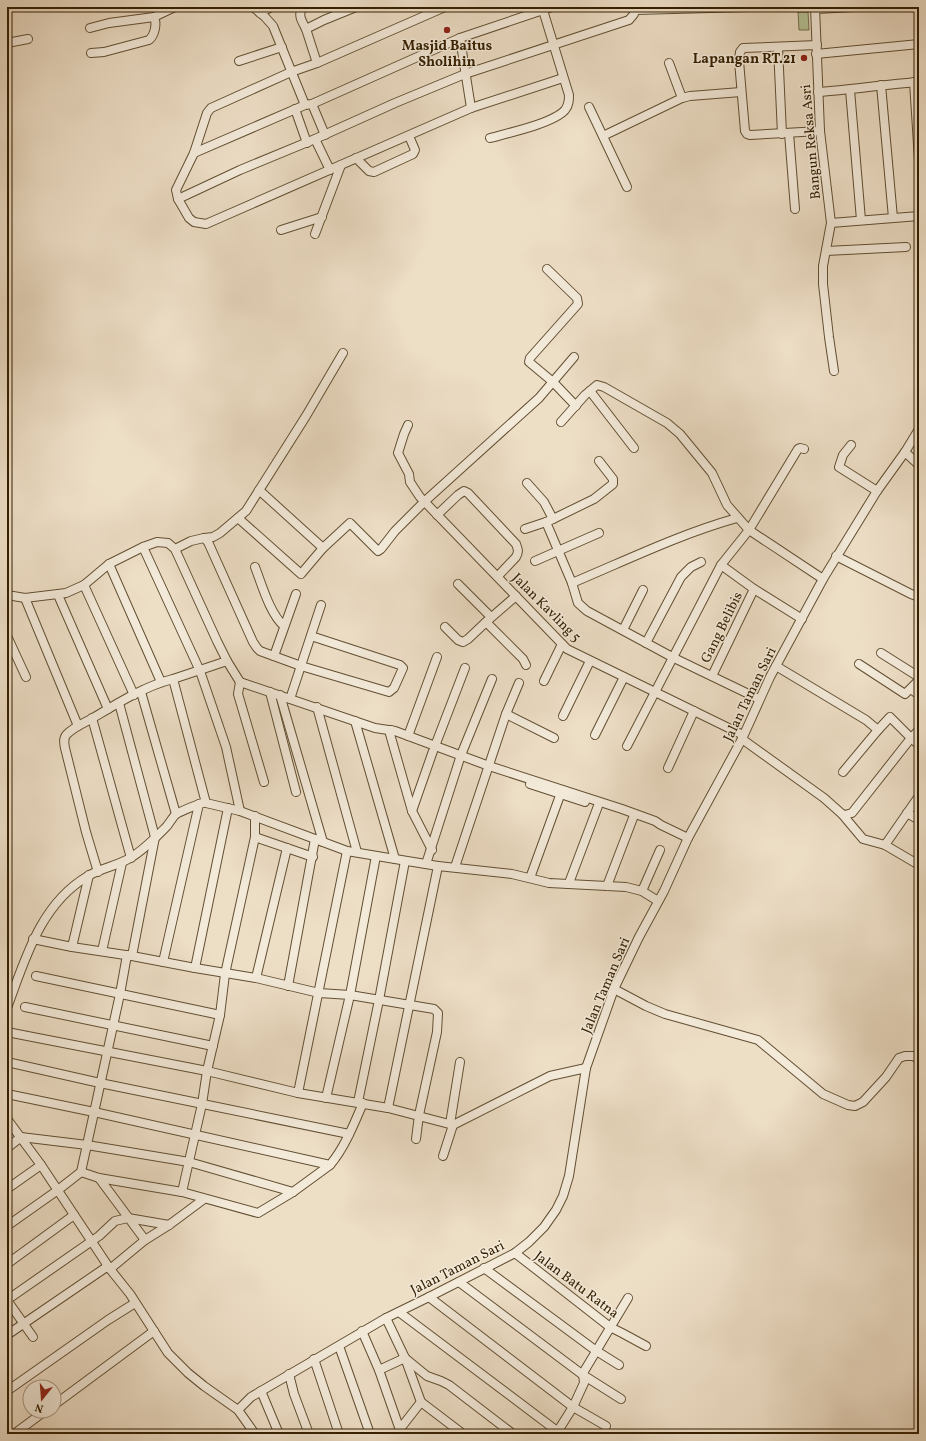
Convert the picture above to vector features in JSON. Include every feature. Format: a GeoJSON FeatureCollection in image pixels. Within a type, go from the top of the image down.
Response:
{"type":"FeatureCollection","features":[{"type":"Feature","properties":{"kind":"street"},"geometry":{"type":"LineString","coordinates":[[90,28],[109,23],[154,17],[175,7]]}},
{"type":"Feature","properties":{"kind":"street"},"geometry":{"type":"LineString","coordinates":[[253,7],[273,26],[291,72],[325,135]]}},
{"type":"Feature","properties":{"kind":"street"},"geometry":{"type":"LineString","coordinates":[[260,13],[271,7]]}},
{"type":"Feature","properties":{"kind":"street"},"geometry":{"type":"LineString","coordinates":[[303,7],[300,11],[300,15],[317,63]]}},
{"type":"Feature","properties":{"kind":"street"},"geometry":{"type":"LineString","coordinates":[[445,7],[317,63],[291,72],[211,108],[208,112],[194,153],[176,190],[178,199],[189,218],[194,222],[206,224],[471,108],[563,78]]}},
{"type":"Feature","properties":{"kind":"street"},"geometry":{"type":"LineString","coordinates":[[194,153],[460,38],[543,8],[552,7]]}},
{"type":"Feature","properties":{"kind":"street"},"geometry":{"type":"LineString","coordinates":[[178,199],[240,170],[307,143],[395,103],[465,74],[629,20],[634,14],[635,8],[748,7]]}},
{"type":"Feature","properties":{"kind":"street"},"geometry":{"type":"LineString","coordinates":[[816,8],[854,7]]}},
{"type":"Feature","properties":{"kind":"street"},"geometry":{"type":"LineString","coordinates":[[306,29],[354,8]]}},
{"type":"Feature","properties":{"kind":"street"},"geometry":{"type":"LineString","coordinates":[[490,138],[549,120],[566,109],[569,100],[568,91],[543,8]]}},
{"type":"Feature","properties":{"kind":"street","name":"Bangun Reksa Asri"},"geometry":{"type":"LineString","coordinates":[[816,8],[816,54],[820,131],[831,223],[823,266],[828,337],[834,371]]}},
{"type":"Feature","properties":{"kind":"street"},"geometry":{"type":"LineString","coordinates":[[91,53],[104,52],[149,40],[152,38],[156,24],[154,17]]}},
{"type":"Feature","properties":{"kind":"street"},"geometry":{"type":"LineString","coordinates":[[460,38],[471,108]]}},
{"type":"Feature","properties":{"kind":"street"},"geometry":{"type":"LineString","coordinates":[[7,43],[28,39]]}},
{"type":"Feature","properties":{"kind":"street"},"geometry":{"type":"LineString","coordinates":[[816,54],[919,44]]}},
{"type":"Feature","properties":{"kind":"street"},"geometry":{"type":"LineString","coordinates":[[817,45],[743,48],[739,55],[741,92],[745,118],[745,131],[747,134],[820,131]]}},
{"type":"Feature","properties":{"kind":"street"},"geometry":{"type":"LineString","coordinates":[[239,61],[282,47]]}},
{"type":"Feature","properties":{"kind":"street"},"geometry":{"type":"LineString","coordinates":[[778,47],[785,133],[795,209]]}},
{"type":"Feature","properties":{"kind":"street"},"geometry":{"type":"LineString","coordinates":[[669,63],[682,98]]}},
{"type":"Feature","properties":{"kind":"street"},"geometry":{"type":"LineString","coordinates":[[818,92],[850,90],[881,85],[917,82],[919,160]]}},
{"type":"Feature","properties":{"kind":"street"},"geometry":{"type":"LineString","coordinates":[[881,85],[893,218]]}},
{"type":"Feature","properties":{"kind":"street"},"geometry":{"type":"LineString","coordinates":[[850,90],[861,220]]}},
{"type":"Feature","properties":{"kind":"street"},"geometry":{"type":"LineString","coordinates":[[603,136],[682,98],[741,92]]}},
{"type":"Feature","properties":{"kind":"street"},"geometry":{"type":"LineString","coordinates":[[589,107],[627,187]]}},
{"type":"Feature","properties":{"kind":"street"},"geometry":{"type":"LineString","coordinates":[[295,109],[307,143]]}},
{"type":"Feature","properties":{"kind":"street"},"geometry":{"type":"LineString","coordinates":[[356,158],[369,171],[376,171],[414,154],[415,150],[409,136]]}},
{"type":"Feature","properties":{"kind":"street"},"geometry":{"type":"LineString","coordinates":[[315,139],[330,170]]}},
{"type":"Feature","properties":{"kind":"street"},"geometry":{"type":"LineString","coordinates":[[315,234],[341,165]]}},
{"type":"Feature","properties":{"kind":"street"},"geometry":{"type":"LineString","coordinates":[[831,223],[919,216]]}},
{"type":"Feature","properties":{"kind":"street"},"geometry":{"type":"LineString","coordinates":[[281,230],[322,217]]}},
{"type":"Feature","properties":{"kind":"street"},"geometry":{"type":"LineString","coordinates":[[826,251],[906,248]]}},
{"type":"Feature","properties":{"kind":"street"},"geometry":{"type":"LineString","coordinates":[[547,270],[577,298],[578,304],[530,358],[530,362],[553,382],[576,406]]}},
{"type":"Feature","properties":{"kind":"street"},"geometry":{"type":"LineString","coordinates":[[175,549],[192,541],[213,537],[246,511],[306,416],[343,353]]}},
{"type":"Feature","properties":{"kind":"street"},"geometry":{"type":"LineString","coordinates":[[238,518],[301,574],[323,548],[350,523],[378,551],[422,500],[539,398],[574,357]]}},
{"type":"Feature","properties":{"kind":"street"},"geometry":{"type":"LineString","coordinates":[[561,422],[597,385],[604,387],[667,423],[680,434],[712,473],[722,496],[737,518],[749,530],[823,579]]}},
{"type":"Feature","properties":{"kind":"street"},"geometry":{"type":"LineString","coordinates":[[590,391],[634,448]]}},
{"type":"Feature","properties":{"kind":"street","name":"Jalan Kavling 5"},"geometry":{"type":"LineString","coordinates":[[408,425],[398,452],[409,474],[410,482],[422,500],[498,576],[562,644],[572,652],[694,711],[743,737],[824,798],[842,814],[863,839],[885,845],[919,865]]}},
{"type":"Feature","properties":{"kind":"street","name":"Jalan Taman Sari"},"geometry":{"type":"LineString","coordinates":[[238,1410],[251,1397],[362,1331],[515,1252],[529,1242],[544,1227],[556,1210],[563,1196],[569,1176],[586,1068],[614,990],[688,838],[743,737],[759,699],[823,579],[877,491],[905,452],[919,429]]}},
{"type":"Feature","properties":{"kind":"street"},"geometry":{"type":"LineString","coordinates":[[851,445],[843,455],[839,467],[877,491]]}},
{"type":"Feature","properties":{"kind":"street"},"geometry":{"type":"LineString","coordinates":[[627,746],[656,693],[721,565],[749,530],[798,449],[804,449]]}},
{"type":"Feature","properties":{"kind":"street"},"geometry":{"type":"LineString","coordinates":[[905,452],[919,464]]}},
{"type":"Feature","properties":{"kind":"street"},"geometry":{"type":"LineString","coordinates":[[525,529],[549,520],[594,499],[613,484],[613,479],[600,461]]}},
{"type":"Feature","properties":{"kind":"street"},"geometry":{"type":"LineString","coordinates":[[527,483],[544,502],[559,551],[572,583],[578,603],[587,611],[674,658],[759,699]]}},
{"type":"Feature","properties":{"kind":"street"},"geometry":{"type":"LineString","coordinates":[[258,490],[323,548]]}},
{"type":"Feature","properties":{"kind":"street"},"geometry":{"type":"LineString","coordinates":[[437,515],[458,495],[464,492],[468,493],[516,544],[518,549],[518,554],[516,557],[498,576]]}},
{"type":"Feature","properties":{"kind":"street"},"geometry":{"type":"LineString","coordinates":[[572,583],[710,526],[737,518]]}},
{"type":"Feature","properties":{"kind":"street"},"geometry":{"type":"LineString","coordinates":[[535,562],[598,533]]}},
{"type":"Feature","properties":{"kind":"street"},"geometry":{"type":"LineString","coordinates":[[204,538],[210,545],[257,648],[260,651],[301,666],[389,692],[393,690],[403,668],[400,665],[311,636]]}},
{"type":"Feature","properties":{"kind":"street"},"geometry":{"type":"LineString","coordinates":[[7,595],[25,598],[66,593],[84,585],[109,564],[143,547],[157,542],[168,543],[175,549],[226,661],[240,682],[317,707],[489,768],[655,821],[660,825],[688,838]]}},
{"type":"Feature","properties":{"kind":"street"},"geometry":{"type":"LineString","coordinates":[[143,547],[200,671],[226,747],[240,811]]}},
{"type":"Feature","properties":{"kind":"street"},"geometry":{"type":"LineString","coordinates":[[836,556],[919,599]]}},
{"type":"Feature","properties":{"kind":"street"},"geometry":{"type":"LineString","coordinates":[[646,643],[681,577],[691,567],[702,562]]}},
{"type":"Feature","properties":{"kind":"street"},"geometry":{"type":"LineString","coordinates":[[109,564],[161,682]]}},
{"type":"Feature","properties":{"kind":"street"},"geometry":{"type":"LineString","coordinates":[[721,565],[754,589],[802,619]]}},
{"type":"Feature","properties":{"kind":"street"},"geometry":{"type":"LineString","coordinates":[[255,567],[272,610],[277,619],[284,626]]}},
{"type":"Feature","properties":{"kind":"street"},"geometry":{"type":"LineString","coordinates":[[458,584],[523,659],[526,666]]}},
{"type":"Feature","properties":{"kind":"street"},"geometry":{"type":"LineString","coordinates":[[84,585],[137,694],[176,814]]}},
{"type":"Feature","properties":{"kind":"street","name":"Gang Belibis"},"geometry":{"type":"LineString","coordinates":[[712,676],[754,589]]}},
{"type":"Feature","properties":{"kind":"street"},"geometry":{"type":"LineString","coordinates":[[623,630],[643,590]]}},
{"type":"Feature","properties":{"kind":"street"},"geometry":{"type":"LineString","coordinates":[[274,656],[296,594]]}},
{"type":"Feature","properties":{"kind":"street"},"geometry":{"type":"LineString","coordinates":[[58,595],[108,709]]}},
{"type":"Feature","properties":{"kind":"street"},"geometry":{"type":"LineString","coordinates":[[445,627],[458,640],[463,642],[516,596]]}},
{"type":"Feature","properties":{"kind":"street"},"geometry":{"type":"LineString","coordinates":[[25,598],[78,726]]}},
{"type":"Feature","properties":{"kind":"street"},"geometry":{"type":"LineString","coordinates":[[290,699],[321,605]]}},
{"type":"Feature","properties":{"kind":"street"},"geometry":{"type":"LineString","coordinates":[[7,636],[26,677]]}},
{"type":"Feature","properties":{"kind":"street"},"geometry":{"type":"LineString","coordinates":[[544,681],[562,644]]}},
{"type":"Feature","properties":{"kind":"street"},"geometry":{"type":"LineString","coordinates":[[881,653],[919,677]]}},
{"type":"Feature","properties":{"kind":"street"},"geometry":{"type":"LineString","coordinates":[[408,736],[437,658]]}},
{"type":"Feature","properties":{"kind":"street"},"geometry":{"type":"LineString","coordinates":[[98,872],[86,832],[64,742],[66,734],[108,709],[161,682],[200,671],[226,661]]}},
{"type":"Feature","properties":{"kind":"street"},"geometry":{"type":"LineString","coordinates":[[563,716],[590,661]]}},
{"type":"Feature","properties":{"kind":"street"},"geometry":{"type":"LineString","coordinates":[[859,664],[905,694],[919,680]]}},
{"type":"Feature","properties":{"kind":"street"},"geometry":{"type":"LineString","coordinates":[[776,666],[866,720],[878,730]]}},
{"type":"Feature","properties":{"kind":"street"},"geometry":{"type":"LineString","coordinates":[[412,811],[464,668]]}},
{"type":"Feature","properties":{"kind":"street"},"geometry":{"type":"LineString","coordinates":[[595,735],[624,677]]}},
{"type":"Feature","properties":{"kind":"street"},"geometry":{"type":"LineString","coordinates":[[163,962],[202,803],[173,679]]}},
{"type":"Feature","properties":{"kind":"street"},"geometry":{"type":"LineString","coordinates":[[426,864],[432,850],[460,758],[492,679]]}},
{"type":"Feature","properties":{"kind":"street"},"geometry":{"type":"LineString","coordinates":[[240,682],[238,694],[264,782]]}},
{"type":"Feature","properties":{"kind":"street"},"geometry":{"type":"LineString","coordinates":[[455,867],[506,714],[519,683]]}},
{"type":"Feature","properties":{"kind":"street"},"geometry":{"type":"LineString","coordinates":[[911,689],[919,696]]}},
{"type":"Feature","properties":{"kind":"street"},"geometry":{"type":"LineString","coordinates":[[270,692],[296,792]]}},
{"type":"Feature","properties":{"kind":"street"},"geometry":{"type":"LineString","coordinates":[[280,695],[319,841],[313,857],[288,986]]}},
{"type":"Feature","properties":{"kind":"street"},"geometry":{"type":"LineString","coordinates":[[7,1226],[58,1190],[80,1172],[155,838],[119,703]]}},
{"type":"Feature","properties":{"kind":"street"},"geometry":{"type":"LineString","coordinates":[[317,707],[357,852]]}},
{"type":"Feature","properties":{"kind":"street"},"geometry":{"type":"LineString","coordinates":[[668,768],[694,711]]}},
{"type":"Feature","properties":{"kind":"street"},"geometry":{"type":"LineString","coordinates":[[506,714],[554,738]]}},
{"type":"Feature","properties":{"kind":"street"},"geometry":{"type":"LineString","coordinates":[[843,772],[890,717],[919,745]]}},
{"type":"Feature","properties":{"kind":"street"},"geometry":{"type":"LineString","coordinates":[[92,718],[131,858]]}},
{"type":"Feature","properties":{"kind":"street"},"geometry":{"type":"LineString","coordinates":[[355,721],[395,859]]}},
{"type":"Feature","properties":{"kind":"street"},"geometry":{"type":"LineString","coordinates":[[842,814],[845,815],[852,812],[919,730]]}},
{"type":"Feature","properties":{"kind":"street"},"geometry":{"type":"LineString","coordinates":[[388,732],[408,736],[434,748]]}},
{"type":"Feature","properties":{"kind":"street"},"geometry":{"type":"LineString","coordinates":[[388,732],[412,811],[432,850]]}},
{"type":"Feature","properties":{"kind":"street"},"geometry":{"type":"LineString","coordinates":[[530,878],[561,792]]}},
{"type":"Feature","properties":{"kind":"street"},"geometry":{"type":"LineString","coordinates":[[885,845],[919,796]]}},
{"type":"Feature","properties":{"kind":"street"},"geometry":{"type":"LineString","coordinates":[[582,798],[598,806],[621,811],[633,818],[652,825],[660,825]]}},
{"type":"Feature","properties":{"kind":"street"},"geometry":{"type":"LineString","coordinates":[[7,1008],[33,939],[51,909],[62,897],[88,875],[122,863],[131,858],[155,838],[169,824],[176,814],[202,803],[240,811],[347,851],[438,866],[512,874],[550,883],[626,887],[642,891],[658,901]]}},
{"type":"Feature","properties":{"kind":"street"},"geometry":{"type":"LineString","coordinates":[[569,883],[598,806]]}},
{"type":"Feature","properties":{"kind":"street"},"geometry":{"type":"LineString","coordinates":[[194,968],[228,808]]}},
{"type":"Feature","properties":{"kind":"street"},"geometry":{"type":"LineString","coordinates":[[907,813],[919,820]]}},
{"type":"Feature","properties":{"kind":"street"},"geometry":{"type":"LineString","coordinates":[[182,1192],[196,1134],[207,1071],[220,1015],[225,974],[255,837],[255,816]]}},
{"type":"Feature","properties":{"kind":"street"},"geometry":{"type":"LineString","coordinates":[[607,886],[633,818]]}},
{"type":"Feature","properties":{"kind":"street"},"geometry":{"type":"LineString","coordinates":[[255,837],[313,857]]}},
{"type":"Feature","properties":{"kind":"street"},"geometry":{"type":"LineString","coordinates":[[256,978],[287,848]]}},
{"type":"Feature","properties":{"kind":"street"},"geometry":{"type":"LineString","coordinates":[[642,891],[660,850]]}},
{"type":"Feature","properties":{"kind":"street"},"geometry":{"type":"LineString","coordinates":[[298,1093],[347,851]]}},
{"type":"Feature","properties":{"kind":"street"},"geometry":{"type":"LineString","coordinates":[[326,1098],[350,995],[376,856]]}},
{"type":"Feature","properties":{"kind":"street"},"geometry":{"type":"LineString","coordinates":[[80,1172],[99,1178],[182,1192],[258,1213],[292,1192],[330,1165],[349,1134],[361,1103],[406,861]]}},
{"type":"Feature","properties":{"kind":"street"},"geometry":{"type":"LineString","coordinates":[[102,951],[122,863]]}},
{"type":"Feature","properties":{"kind":"street"},"geometry":{"type":"LineString","coordinates":[[388,1108],[438,866]]}},
{"type":"Feature","properties":{"kind":"street"},"geometry":{"type":"LineString","coordinates":[[72,947],[88,875]]}},
{"type":"Feature","properties":{"kind":"street"},"geometry":{"type":"LineString","coordinates":[[33,939],[72,947],[129,955],[225,974],[256,978],[319,992],[350,995],[434,1009],[438,1013],[437,1032],[419,1115],[416,1139]]}},
{"type":"Feature","properties":{"kind":"street"},"geometry":{"type":"LineString","coordinates":[[36,976],[220,1015]]}},
{"type":"Feature","properties":{"kind":"street"},"geometry":{"type":"LineString","coordinates":[[614,990],[665,1014],[758,1040],[823,1094],[848,1105],[855,1106],[863,1102],[886,1077],[899,1058],[913,1056],[919,1059]]}},
{"type":"Feature","properties":{"kind":"street"},"geometry":{"type":"LineString","coordinates":[[25,1007],[214,1046]]}},
{"type":"Feature","properties":{"kind":"street"},"geometry":{"type":"LineString","coordinates":[[7,1032],[207,1071],[298,1093],[388,1108],[452,1124],[550,1076],[586,1068]]}},
{"type":"Feature","properties":{"kind":"street"},"geometry":{"type":"LineString","coordinates":[[7,1062],[100,1083],[349,1134]]}},
{"type":"Feature","properties":{"kind":"street"},"geometry":{"type":"LineString","coordinates":[[443,1156],[452,1124],[460,1062]]}},
{"type":"Feature","properties":{"kind":"street"},"geometry":{"type":"LineString","coordinates":[[7,1094],[196,1134],[330,1165]]}},
{"type":"Feature","properties":{"kind":"street"},"geometry":{"type":"LineString","coordinates":[[7,1119],[41,1165],[109,1268],[130,1294],[168,1353],[188,1373],[238,1410],[255,1434]]}},
{"type":"Feature","properties":{"kind":"street"},"geometry":{"type":"LineString","coordinates":[[7,1148],[21,1137],[87,1145],[189,1162],[292,1192]]}},
{"type":"Feature","properties":{"kind":"street"},"geometry":{"type":"LineString","coordinates":[[7,1189],[41,1165]]}},
{"type":"Feature","properties":{"kind":"street"},"geometry":{"type":"LineString","coordinates":[[99,1178],[145,1240]]}},
{"type":"Feature","properties":{"kind":"street"},"geometry":{"type":"LineString","coordinates":[[7,1335],[23,1323],[109,1268],[145,1240],[169,1225],[204,1199]]}},
{"type":"Feature","properties":{"kind":"street"},"geometry":{"type":"LineString","coordinates":[[7,1264],[74,1215]]}},
{"type":"Feature","properties":{"kind":"street"},"geometry":{"type":"LineString","coordinates":[[33,1338],[7,1300],[99,1236],[115,1221],[128,1218],[169,1225]]}},
{"type":"Feature","properties":{"kind":"street","name":"Jalan Batu Ratna"},"geometry":{"type":"LineString","coordinates":[[515,1252],[610,1327],[646,1346]]}},
{"type":"Feature","properties":{"kind":"street"},"geometry":{"type":"LineString","coordinates":[[484,1268],[618,1366]]}},
{"type":"Feature","properties":{"kind":"street"},"geometry":{"type":"LineString","coordinates":[[459,1282],[583,1375],[622,1399]]}},
{"type":"Feature","properties":{"kind":"street"},"geometry":{"type":"LineString","coordinates":[[429,1297],[572,1407],[606,1426]]}},
{"type":"Feature","properties":{"kind":"street"},"geometry":{"type":"LineString","coordinates":[[399,1312],[558,1433],[584,1384],[583,1375],[595,1350],[628,1298]]}},
{"type":"Feature","properties":{"kind":"street"},"geometry":{"type":"LineString","coordinates":[[7,1391],[108,1320],[135,1303]]}},
{"type":"Feature","properties":{"kind":"street"},"geometry":{"type":"LineString","coordinates":[[386,1318],[426,1406],[463,1434]]}},
{"type":"Feature","properties":{"kind":"street"},"geometry":{"type":"LineString","coordinates":[[362,1331],[379,1370],[400,1433],[426,1406]]}},
{"type":"Feature","properties":{"kind":"street"},"geometry":{"type":"LineString","coordinates":[[62,1399],[154,1332]]}},
{"type":"Feature","properties":{"kind":"street"},"geometry":{"type":"LineString","coordinates":[[339,1346],[370,1434]]}},
{"type":"Feature","properties":{"kind":"street"},"geometry":{"type":"LineString","coordinates":[[379,1370],[405,1358]]}},
{"type":"Feature","properties":{"kind":"street"},"geometry":{"type":"LineString","coordinates":[[405,1358],[427,1376],[449,1385],[512,1434]]}},
{"type":"Feature","properties":{"kind":"street"},"geometry":{"type":"LineString","coordinates":[[314,1360],[339,1434]]}},
{"type":"Feature","properties":{"kind":"street"},"geometry":{"type":"LineString","coordinates":[[289,1374],[294,1394],[309,1434]]}},
{"type":"Feature","properties":{"kind":"street"},"geometry":{"type":"LineString","coordinates":[[261,1391],[279,1434]]}},
{"type":"Feature","properties":{"kind":"street"},"geometry":{"type":"LineString","coordinates":[[14,1434],[34,1419]]}},
{"type":"Feature","properties":{"kind":"green space","name":"Lapangan RT.21"},"geometry":{"type":"Polygon","coordinates":[[[798,12],[808,12],[809,30],[799,30],[798,12]]]}},
{"type":"Feature","properties":{"kind":"place","name":"Masjid Baitus Sholihin"},"geometry":{"type":"Point","coordinates":[447,30]}},
{"type":"Feature","properties":{"kind":"place","name":"Lapangan RT.21"},"geometry":{"type":"Point","coordinates":[804,58]}}]}
